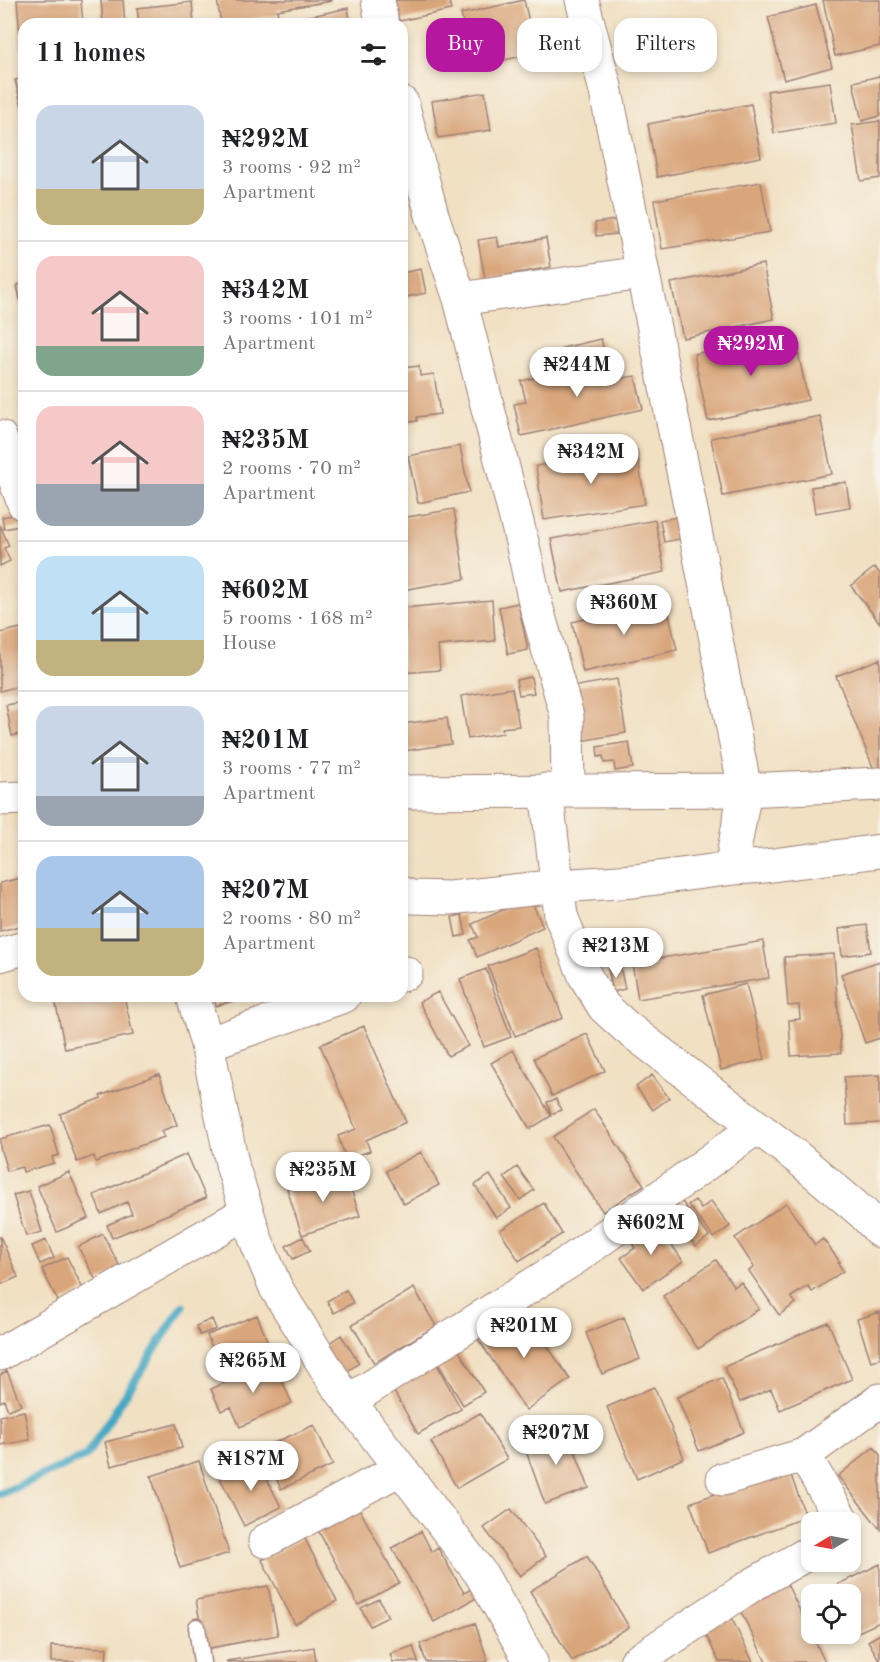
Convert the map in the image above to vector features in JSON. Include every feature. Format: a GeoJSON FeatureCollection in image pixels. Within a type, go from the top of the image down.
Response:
{"type":"FeatureCollection","features":[{"type":"Feature","properties":{"kind":"street"},"geometry":{"type":"LineString","coordinates":[[378,0],[381,18]]}},
{"type":"Feature","properties":{"kind":"street"},"geometry":{"type":"LineString","coordinates":[[582,0],[604,87],[692,515],[745,790],[734,851],[734,868]]}},
{"type":"Feature","properties":{"kind":"street"},"geometry":{"type":"LineString","coordinates":[[408,125],[432,215],[460,299],[535,602],[567,716],[557,790],[558,886],[561,916],[585,976],[604,1007],[626,1027],[798,1158],[864,1214],[880,1231]]}},
{"type":"Feature","properties":{"kind":"street"},"geometry":{"type":"LineString","coordinates":[[460,299],[642,273]]}},
{"type":"Feature","properties":{"kind":"street"},"geometry":{"type":"LineString","coordinates":[[0,437],[18,487]]}},
{"type":"Feature","properties":{"kind":"street"},"geometry":{"type":"LineString","coordinates":[[408,792],[745,790],[880,784]]}},
{"type":"Feature","properties":{"kind":"street"},"geometry":{"type":"LineString","coordinates":[[0,799],[18,798]]}},
{"type":"Feature","properties":{"kind":"street"},"geometry":{"type":"LineString","coordinates":[[408,896],[450,898],[558,886],[634,881],[880,851]]}},
{"type":"Feature","properties":{"kind":"street"},"geometry":{"type":"LineString","coordinates":[[0,955],[18,950]]}},
{"type":"Feature","properties":{"kind":"street"},"geometry":{"type":"LineString","coordinates":[[195,1002],[207,1044],[233,1168],[256,1240],[276,1288],[336,1384],[481,1574],[531,1662]]}},
{"type":"Feature","properties":{"kind":"street"},"geometry":{"type":"LineString","coordinates":[[207,1044],[327,1002]]}},
{"type":"Feature","properties":{"kind":"street"},"geometry":{"type":"LineString","coordinates":[[349,1401],[575,1258],[757,1127]]}},
{"type":"Feature","properties":{"kind":"street"},"geometry":{"type":"LineString","coordinates":[[0,1354],[247,1212]]}},
{"type":"Feature","properties":{"kind":"street"},"geometry":{"type":"LineString","coordinates":[[723,1479],[804,1455],[880,1400]]}},
{"type":"Feature","properties":{"kind":"street"},"geometry":{"type":"LineString","coordinates":[[804,1455],[837,1512]]}},
{"type":"Feature","properties":{"kind":"street"},"geometry":{"type":"LineString","coordinates":[[265,1540],[400,1469]]}},
{"type":"Feature","properties":{"kind":"street"},"geometry":{"type":"LineString","coordinates":[[636,1662],[753,1585],[801,1557]]}},
{"type":"Feature","properties":{"kind":"lane"},"geometry":{"type":"LineString","coordinates":[[197,1628],[202,1662]]}},
{"type":"Feature","properties":{"kind":"building"},"geometry":{"type":"Polygon","coordinates":[[[17,0],[81,0],[82,18],[18,18],[17,0]]]}},
{"type":"Feature","properties":{"kind":"building"},"geometry":{"type":"Polygon","coordinates":[[[101,0],[123,0],[124,18],[102,18],[101,0]]]}},
{"type":"Feature","properties":{"kind":"building"},"geometry":{"type":"Polygon","coordinates":[[[217,0],[331,0],[277,10],[278,15],[259,18],[220,18],[217,0]]]}},
{"type":"Feature","properties":{"kind":"building"},"geometry":{"type":"Polygon","coordinates":[[[395,0],[449,0],[451,10],[408,19],[398,18],[395,0]]]}},
{"type":"Feature","properties":{"kind":"building"},"geometry":{"type":"Polygon","coordinates":[[[524,0],[528,18],[517,18],[517,57],[505,60],[505,18],[462,18],[461,14],[524,0]]]}},
{"type":"Feature","properties":{"kind":"building"},"geometry":{"type":"Polygon","coordinates":[[[823,0],[880,0],[880,46],[835,56],[823,0]]]}},
{"type":"Feature","properties":{"kind":"building"},"geometry":{"type":"Polygon","coordinates":[[[192,2],[193,18],[138,18],[137,8],[192,2]]]}},
{"type":"Feature","properties":{"kind":"building"},"geometry":{"type":"Polygon","coordinates":[[[816,5],[832,67],[784,80],[768,17],[816,5]]]}},
{"type":"Feature","properties":{"kind":"building"},"geometry":{"type":"Polygon","coordinates":[[[348,8],[350,18],[302,18],[348,8]]]}},
{"type":"Feature","properties":{"kind":"building"},"geometry":{"type":"Polygon","coordinates":[[[880,76],[880,116],[862,121],[853,82],[880,76]]]}},
{"type":"Feature","properties":{"kind":"building"},"geometry":{"type":"Polygon","coordinates":[[[830,82],[836,123],[774,133],[767,91],[830,82]]]}},
{"type":"Feature","properties":{"kind":"building"},"geometry":{"type":"Polygon","coordinates":[[[485,92],[491,130],[438,138],[432,101],[485,92]]]}},
{"type":"Feature","properties":{"kind":"building"},"geometry":{"type":"Polygon","coordinates":[[[751,104],[761,157],[657,177],[648,124],[751,104]]]}},
{"type":"Feature","properties":{"kind":"building"},"geometry":{"type":"Polygon","coordinates":[[[880,121],[880,178],[861,181],[852,125],[880,121]]]}},
{"type":"Feature","properties":{"kind":"building"},"geometry":{"type":"Polygon","coordinates":[[[761,182],[770,232],[662,249],[654,200],[761,182]]]}},
{"type":"Feature","properties":{"kind":"building"},"geometry":{"type":"Polygon","coordinates":[[[615,220],[617,234],[596,236],[595,223],[615,220]]]}},
{"type":"Feature","properties":{"kind":"building"},"geometry":{"type":"Polygon","coordinates":[[[497,237],[499,247],[546,238],[551,267],[485,279],[478,240],[497,237]]]}},
{"type":"Feature","properties":{"kind":"building"},"geometry":{"type":"Polygon","coordinates":[[[763,264],[774,319],[683,338],[671,283],[763,264]]]}},
{"type":"Feature","properties":{"kind":"building"},"geometry":{"type":"Polygon","coordinates":[[[421,269],[426,293],[408,297],[408,272],[421,269]]]}},
{"type":"Feature","properties":{"kind":"building"},"geometry":{"type":"Polygon","coordinates":[[[794,333],[808,400],[708,421],[694,354],[794,333]]]}},
{"type":"Feature","properties":{"kind":"building"},"geometry":{"type":"Polygon","coordinates":[[[601,339],[606,359],[566,367],[562,348],[601,339]]]}},
{"type":"Feature","properties":{"kind":"building"},"geometry":{"type":"Polygon","coordinates":[[[619,359],[623,378],[635,376],[643,409],[521,436],[514,404],[526,402],[521,381],[619,359]]]}},
{"type":"Feature","properties":{"kind":"building"},"geometry":{"type":"Polygon","coordinates":[[[419,366],[420,376],[434,374],[440,414],[417,417],[417,421],[408,422],[408,367],[419,366]]]}},
{"type":"Feature","properties":{"kind":"building"},"geometry":{"type":"Polygon","coordinates":[[[820,416],[832,474],[723,496],[711,438],[820,416]]]}},
{"type":"Feature","properties":{"kind":"building"},"geometry":{"type":"Polygon","coordinates":[[[460,446],[469,492],[418,503],[408,456],[460,446]]]}},
{"type":"Feature","properties":{"kind":"building"},"geometry":{"type":"Polygon","coordinates":[[[637,450],[645,504],[544,520],[536,466],[637,450]]]}},
{"type":"Feature","properties":{"kind":"building"},"geometry":{"type":"Polygon","coordinates":[[[846,482],[850,507],[815,513],[811,487],[846,482]]]}},
{"type":"Feature","properties":{"kind":"building"},"geometry":{"type":"Polygon","coordinates":[[[454,509],[465,579],[408,589],[408,517],[454,509]]]}},
{"type":"Feature","properties":{"kind":"building"},"geometry":{"type":"Polygon","coordinates":[[[18,514],[18,526],[4,529],[2,517],[18,514]]]}},
{"type":"Feature","properties":{"kind":"building"},"geometry":{"type":"Polygon","coordinates":[[[687,515],[691,537],[664,542],[660,520],[687,515]]]}},
{"type":"Feature","properties":{"kind":"building"},"geometry":{"type":"Polygon","coordinates":[[[655,520],[665,572],[562,592],[551,539],[655,520]]]}},
{"type":"Feature","properties":{"kind":"building"},"geometry":{"type":"Polygon","coordinates":[[[0,525],[9,546],[4,548],[10,561],[0,566],[0,525]]]}},
{"type":"Feature","properties":{"kind":"building"},"geometry":{"type":"Polygon","coordinates":[[[875,567],[880,574],[880,623],[851,586],[875,567]]]}},
{"type":"Feature","properties":{"kind":"building"},"geometry":{"type":"Polygon","coordinates":[[[492,600],[495,641],[438,646],[440,670],[408,673],[408,607],[492,600]]]}},
{"type":"Feature","properties":{"kind":"building"},"geometry":{"type":"Polygon","coordinates":[[[666,601],[677,650],[583,672],[572,622],[666,601]]]}},
{"type":"Feature","properties":{"kind":"building"},"geometry":{"type":"Polygon","coordinates":[[[518,603],[528,650],[508,654],[499,607],[518,603]]]}},
{"type":"Feature","properties":{"kind":"building"},"geometry":{"type":"Polygon","coordinates":[[[18,628],[18,686],[0,691],[0,633],[18,628]]]}},
{"type":"Feature","properties":{"kind":"building"},"geometry":{"type":"Polygon","coordinates":[[[880,659],[880,770],[875,772],[836,676],[880,659]]]}},
{"type":"Feature","properties":{"kind":"building"},"geometry":{"type":"Polygon","coordinates":[[[531,677],[534,693],[519,695],[516,680],[531,677]]]}},
{"type":"Feature","properties":{"kind":"building"},"geometry":{"type":"Polygon","coordinates":[[[617,679],[626,733],[581,741],[571,687],[617,679]]]}},
{"type":"Feature","properties":{"kind":"building"},"geometry":{"type":"Polygon","coordinates":[[[512,688],[519,726],[502,728],[503,733],[468,739],[461,696],[512,688]]]}},
{"type":"Feature","properties":{"kind":"building"},"geometry":{"type":"Polygon","coordinates":[[[18,703],[18,734],[12,736],[6,705],[18,703]]]}},
{"type":"Feature","properties":{"kind":"building"},"geometry":{"type":"Polygon","coordinates":[[[447,718],[451,744],[408,750],[408,723],[447,718]]]}},
{"type":"Feature","properties":{"kind":"building"},"geometry":{"type":"Polygon","coordinates":[[[629,742],[633,768],[615,771],[614,762],[604,763],[603,756],[598,757],[597,747],[629,742]]]}},
{"type":"Feature","properties":{"kind":"building"},"geometry":{"type":"Polygon","coordinates":[[[18,879],[18,926],[0,931],[0,883],[18,879]]]}},
{"type":"Feature","properties":{"kind":"building"},"geometry":{"type":"Polygon","coordinates":[[[530,898],[543,927],[477,957],[470,940],[478,937],[472,924],[530,898]]]}},
{"type":"Feature","properties":{"kind":"building"},"geometry":{"type":"Polygon","coordinates":[[[462,915],[466,935],[456,937],[452,917],[462,915]]]}},
{"type":"Feature","properties":{"kind":"building"},"geometry":{"type":"Polygon","coordinates":[[[867,925],[871,952],[842,956],[839,929],[867,925]]]}},
{"type":"Feature","properties":{"kind":"building"},"geometry":{"type":"Polygon","coordinates":[[[763,941],[769,978],[638,999],[632,963],[763,941]]]}},
{"type":"Feature","properties":{"kind":"building"},"geometry":{"type":"Polygon","coordinates":[[[536,948],[563,1018],[515,1036],[488,966],[536,948]]]}},
{"type":"Feature","properties":{"kind":"building"},"geometry":{"type":"Polygon","coordinates":[[[834,954],[841,1053],[791,1056],[789,1020],[800,1019],[799,1005],[788,1006],[784,957],[834,954]]]}},
{"type":"Feature","properties":{"kind":"building"},"geometry":{"type":"Polygon","coordinates":[[[880,961],[880,1038],[865,1043],[841,974],[880,961]]]}},
{"type":"Feature","properties":{"kind":"building"},"geometry":{"type":"Polygon","coordinates":[[[620,966],[625,989],[613,992],[608,968],[620,966]]]}},
{"type":"Feature","properties":{"kind":"building"},"geometry":{"type":"Polygon","coordinates":[[[486,969],[511,1037],[484,1047],[460,979],[486,969]]]}},
{"type":"Feature","properties":{"kind":"building"},"geometry":{"type":"Polygon","coordinates":[[[746,984],[765,1059],[721,1070],[703,995],[746,984]]]}},
{"type":"Feature","properties":{"kind":"building"},"geometry":{"type":"Polygon","coordinates":[[[438,992],[468,1046],[448,1056],[419,1002],[438,992]]]}},
{"type":"Feature","properties":{"kind":"building"},"geometry":{"type":"Polygon","coordinates":[[[55,1002],[125,1002],[133,1035],[65,1049],[55,1002]]]}},
{"type":"Feature","properties":{"kind":"building"},"geometry":{"type":"Polygon","coordinates":[[[215,1002],[230,1002],[216,1006],[215,1002]]]}},
{"type":"Feature","properties":{"kind":"building"},"geometry":{"type":"Polygon","coordinates":[[[364,1026],[406,1122],[366,1140],[370,1151],[346,1159],[338,1136],[356,1129],[320,1045],[364,1026]]]}},
{"type":"Feature","properties":{"kind":"building"},"geometry":{"type":"Polygon","coordinates":[[[587,1034],[605,1071],[552,1096],[534,1058],[587,1034]]]}},
{"type":"Feature","properties":{"kind":"building"},"geometry":{"type":"Polygon","coordinates":[[[513,1050],[551,1116],[530,1129],[491,1063],[513,1050]]]}},
{"type":"Feature","properties":{"kind":"building"},"geometry":{"type":"Polygon","coordinates":[[[159,1074],[177,1125],[161,1131],[164,1137],[96,1162],[94,1156],[77,1162],[60,1114],[159,1074]]]}},
{"type":"Feature","properties":{"kind":"building"},"geometry":{"type":"Polygon","coordinates":[[[652,1075],[669,1098],[653,1110],[636,1087],[652,1075]]]}},
{"type":"Feature","properties":{"kind":"building"},"geometry":{"type":"Polygon","coordinates":[[[880,1075],[880,1123],[847,1125],[844,1077],[880,1075]]]}},
{"type":"Feature","properties":{"kind":"building"},"geometry":{"type":"Polygon","coordinates":[[[556,1099],[561,1110],[551,1114],[547,1102],[556,1099]]]}},
{"type":"Feature","properties":{"kind":"building"},"geometry":{"type":"Polygon","coordinates":[[[594,1109],[644,1185],[603,1212],[553,1137],[594,1109]]]}},
{"type":"Feature","properties":{"kind":"building"},"geometry":{"type":"Polygon","coordinates":[[[50,1125],[59,1155],[52,1157],[54,1163],[23,1172],[22,1167],[7,1171],[0,1139],[50,1125]]]}},
{"type":"Feature","properties":{"kind":"building"},"geometry":{"type":"Polygon","coordinates":[[[421,1152],[439,1185],[404,1204],[386,1171],[421,1152]]]}},
{"type":"Feature","properties":{"kind":"building"},"geometry":{"type":"Polygon","coordinates":[[[187,1154],[206,1198],[112,1238],[107,1225],[132,1214],[127,1202],[101,1214],[94,1195],[187,1154]]]}},
{"type":"Feature","properties":{"kind":"building"},"geometry":{"type":"Polygon","coordinates":[[[517,1167],[534,1190],[520,1200],[504,1177],[517,1167]]]}},
{"type":"Feature","properties":{"kind":"building"},"geometry":{"type":"Polygon","coordinates":[[[345,1171],[360,1216],[302,1235],[287,1189],[345,1171]]]}},
{"type":"Feature","properties":{"kind":"building"},"geometry":{"type":"Polygon","coordinates":[[[69,1172],[89,1218],[57,1232],[37,1186],[69,1172]]]}},
{"type":"Feature","properties":{"kind":"building"},"geometry":{"type":"Polygon","coordinates":[[[490,1175],[511,1208],[496,1218],[475,1185],[490,1175]]]}},
{"type":"Feature","properties":{"kind":"building"},"geometry":{"type":"Polygon","coordinates":[[[29,1191],[42,1232],[26,1236],[13,1195],[29,1191]]]}},
{"type":"Feature","properties":{"kind":"building"},"geometry":{"type":"Polygon","coordinates":[[[678,1197],[709,1236],[696,1246],[665,1208],[678,1197]]]}},
{"type":"Feature","properties":{"kind":"building"},"geometry":{"type":"Polygon","coordinates":[[[695,1200],[701,1209],[711,1201],[730,1226],[714,1238],[688,1205],[695,1200]]]}},
{"type":"Feature","properties":{"kind":"building"},"geometry":{"type":"Polygon","coordinates":[[[544,1203],[562,1234],[519,1261],[500,1230],[544,1203]]]}},
{"type":"Feature","properties":{"kind":"building"},"geometry":{"type":"Polygon","coordinates":[[[786,1203],[815,1245],[823,1239],[840,1262],[838,1263],[843,1271],[812,1292],[808,1286],[791,1297],[796,1303],[779,1315],[749,1271],[754,1267],[735,1238],[786,1203]]]}},
{"type":"Feature","properties":{"kind":"building"},"geometry":{"type":"Polygon","coordinates":[[[655,1221],[683,1261],[643,1289],[621,1258],[635,1248],[629,1239],[655,1221]]]}},
{"type":"Feature","properties":{"kind":"building"},"geometry":{"type":"Polygon","coordinates":[[[103,1234],[121,1269],[97,1282],[78,1247],[103,1234]]]}},
{"type":"Feature","properties":{"kind":"building"},"geometry":{"type":"Polygon","coordinates":[[[0,1236],[18,1277],[0,1285],[0,1236]]]}},
{"type":"Feature","properties":{"kind":"building"},"geometry":{"type":"Polygon","coordinates":[[[303,1237],[310,1251],[293,1259],[286,1246],[303,1237]]]}},
{"type":"Feature","properties":{"kind":"building"},"geometry":{"type":"Polygon","coordinates":[[[46,1240],[54,1258],[40,1264],[32,1246],[46,1240]]]}},
{"type":"Feature","properties":{"kind":"building"},"geometry":{"type":"Polygon","coordinates":[[[67,1257],[84,1291],[59,1303],[42,1269],[67,1257]]]}},
{"type":"Feature","properties":{"kind":"building"},"geometry":{"type":"Polygon","coordinates":[[[716,1260],[734,1287],[741,1282],[759,1309],[698,1349],[663,1296],[716,1260]]]}},
{"type":"Feature","properties":{"kind":"building"},"geometry":{"type":"Polygon","coordinates":[[[414,1288],[436,1326],[374,1363],[352,1325],[414,1288]]]}},
{"type":"Feature","properties":{"kind":"building"},"geometry":{"type":"Polygon","coordinates":[[[346,1290],[353,1303],[334,1313],[327,1301],[346,1290]]]}},
{"type":"Feature","properties":{"kind":"building"},"geometry":{"type":"Polygon","coordinates":[[[522,1309],[570,1379],[526,1410],[478,1339],[522,1309]]]}},
{"type":"Feature","properties":{"kind":"building"},"geometry":{"type":"Polygon","coordinates":[[[880,1312],[880,1359],[871,1361],[857,1319],[880,1312]]]}},
{"type":"Feature","properties":{"kind":"building"},"geometry":{"type":"Polygon","coordinates":[[[257,1315],[272,1353],[223,1374],[207,1335],[257,1315]]]}},
{"type":"Feature","properties":{"kind":"building"},"geometry":{"type":"Polygon","coordinates":[[[624,1317],[640,1359],[602,1374],[586,1333],[624,1317]]]}},
{"type":"Feature","properties":{"kind":"building"},"geometry":{"type":"Polygon","coordinates":[[[212,1319],[216,1329],[200,1335],[196,1326],[212,1319]]]}},
{"type":"Feature","properties":{"kind":"building"},"geometry":{"type":"Polygon","coordinates":[[[828,1322],[852,1379],[780,1410],[771,1389],[740,1402],[724,1367],[828,1322]]]}},
{"type":"Feature","properties":{"kind":"building"},"geometry":{"type":"Polygon","coordinates":[[[341,1335],[359,1363],[340,1376],[322,1348],[341,1335]]]}},
{"type":"Feature","properties":{"kind":"building"},"geometry":{"type":"Polygon","coordinates":[[[458,1349],[484,1392],[463,1405],[437,1362],[458,1349]]]}},
{"type":"Feature","properties":{"kind":"building"},"geometry":{"type":"Polygon","coordinates":[[[273,1361],[292,1403],[240,1427],[231,1407],[221,1411],[211,1389],[273,1361]]]}},
{"type":"Feature","properties":{"kind":"building"},"geometry":{"type":"Polygon","coordinates":[[[435,1361],[461,1409],[418,1434],[391,1386],[435,1361]]]}},
{"type":"Feature","properties":{"kind":"building"},"geometry":{"type":"Polygon","coordinates":[[[7,1371],[21,1405],[8,1410],[4,1400],[0,1402],[0,1375],[7,1371]]]}},
{"type":"Feature","properties":{"kind":"building"},"geometry":{"type":"Polygon","coordinates":[[[722,1378],[744,1432],[699,1451],[677,1397],[722,1378]]]}},
{"type":"Feature","properties":{"kind":"building"},"geometry":{"type":"Polygon","coordinates":[[[654,1387],[684,1458],[637,1479],[607,1407],[654,1387]]]}},
{"type":"Feature","properties":{"kind":"building"},"geometry":{"type":"Polygon","coordinates":[[[24,1411],[30,1440],[0,1445],[0,1416],[24,1411]]]}},
{"type":"Feature","properties":{"kind":"building"},"geometry":{"type":"Polygon","coordinates":[[[480,1413],[507,1459],[457,1488],[431,1442],[480,1413]]]}},
{"type":"Feature","properties":{"kind":"building"},"geometry":{"type":"Polygon","coordinates":[[[176,1424],[182,1448],[111,1466],[105,1442],[176,1424]]]}},
{"type":"Feature","properties":{"kind":"building"},"geometry":{"type":"Polygon","coordinates":[[[314,1425],[333,1465],[281,1489],[263,1448],[314,1425]]]}},
{"type":"Feature","properties":{"kind":"building"},"geometry":{"type":"Polygon","coordinates":[[[566,1427],[589,1488],[545,1504],[523,1443],[566,1427]]]}},
{"type":"Feature","properties":{"kind":"building"},"geometry":{"type":"Polygon","coordinates":[[[874,1447],[880,1455],[880,1529],[838,1476],[874,1447]]]}},
{"type":"Feature","properties":{"kind":"building"},"geometry":{"type":"Polygon","coordinates":[[[257,1459],[281,1507],[244,1526],[220,1478],[257,1459]]]}},
{"type":"Feature","properties":{"kind":"building"},"geometry":{"type":"Polygon","coordinates":[[[199,1461],[229,1553],[180,1568],[151,1476],[199,1461]]]}},
{"type":"Feature","properties":{"kind":"building"},"geometry":{"type":"Polygon","coordinates":[[[788,1467],[804,1512],[801,1512],[801,1519],[708,1553],[690,1503],[788,1467]]]}},
{"type":"Feature","properties":{"kind":"building"},"geometry":{"type":"Polygon","coordinates":[[[359,1508],[399,1583],[358,1605],[318,1530],[359,1508]]]}},
{"type":"Feature","properties":{"kind":"building"},"geometry":{"type":"Polygon","coordinates":[[[511,1509],[546,1556],[520,1576],[484,1528],[511,1509]]]}},
{"type":"Feature","properties":{"kind":"building"},"geometry":{"type":"Polygon","coordinates":[[[421,1531],[432,1552],[438,1548],[464,1593],[473,1588],[478,1597],[434,1622],[392,1548],[421,1531]]]}},
{"type":"Feature","properties":{"kind":"building"},"geometry":{"type":"Polygon","coordinates":[[[304,1537],[337,1601],[295,1624],[262,1560],[304,1537]]]}},
{"type":"Feature","properties":{"kind":"building"},"geometry":{"type":"Polygon","coordinates":[[[587,1556],[629,1627],[572,1661],[530,1591],[587,1556]]]}},
{"type":"Feature","properties":{"kind":"building"},"geometry":{"type":"Polygon","coordinates":[[[880,1564],[880,1622],[861,1631],[861,1584],[838,1584],[880,1564]]]}},
{"type":"Feature","properties":{"kind":"building"},"geometry":{"type":"Polygon","coordinates":[[[787,1584],[801,1613],[801,1644],[816,1644],[825,1662],[766,1662],[739,1608],[787,1584]]]}},
{"type":"Feature","properties":{"kind":"building"},"geometry":{"type":"Polygon","coordinates":[[[268,1586],[278,1635],[205,1649],[196,1600],[268,1586]]]}},
{"type":"Feature","properties":{"kind":"building"},"geometry":{"type":"Polygon","coordinates":[[[379,1599],[388,1617],[370,1626],[361,1608],[379,1599]]]}},
{"type":"Feature","properties":{"kind":"building"},"geometry":{"type":"Polygon","coordinates":[[[729,1613],[753,1662],[719,1662],[702,1626],[729,1613]]]}},
{"type":"Feature","properties":{"kind":"building"},"geometry":{"type":"Polygon","coordinates":[[[475,1623],[488,1661],[426,1662],[420,1644],[475,1623]]]}},
{"type":"Feature","properties":{"kind":"building"},"geometry":{"type":"Polygon","coordinates":[[[880,1634],[880,1661],[868,1641],[880,1634]]]}},
{"type":"Feature","properties":{"kind":"building"},"geometry":{"type":"Polygon","coordinates":[[[51,1646],[107,1648],[106,1662],[51,1662],[51,1646]]]}},
{"type":"Feature","properties":{"kind":"building"},"geometry":{"type":"Polygon","coordinates":[[[413,1646],[418,1662],[393,1662],[390,1654],[413,1646]]]}},
{"type":"Feature","properties":{"kind":"building"},"geometry":{"type":"Polygon","coordinates":[[[314,1647],[316,1662],[227,1662],[227,1661],[314,1647]]]}},
{"type":"Feature","properties":{"kind":"waterway"},"geometry":{"type":"LineString","coordinates":[[0,1494],[86,1456],[183,1306]]}}]}
